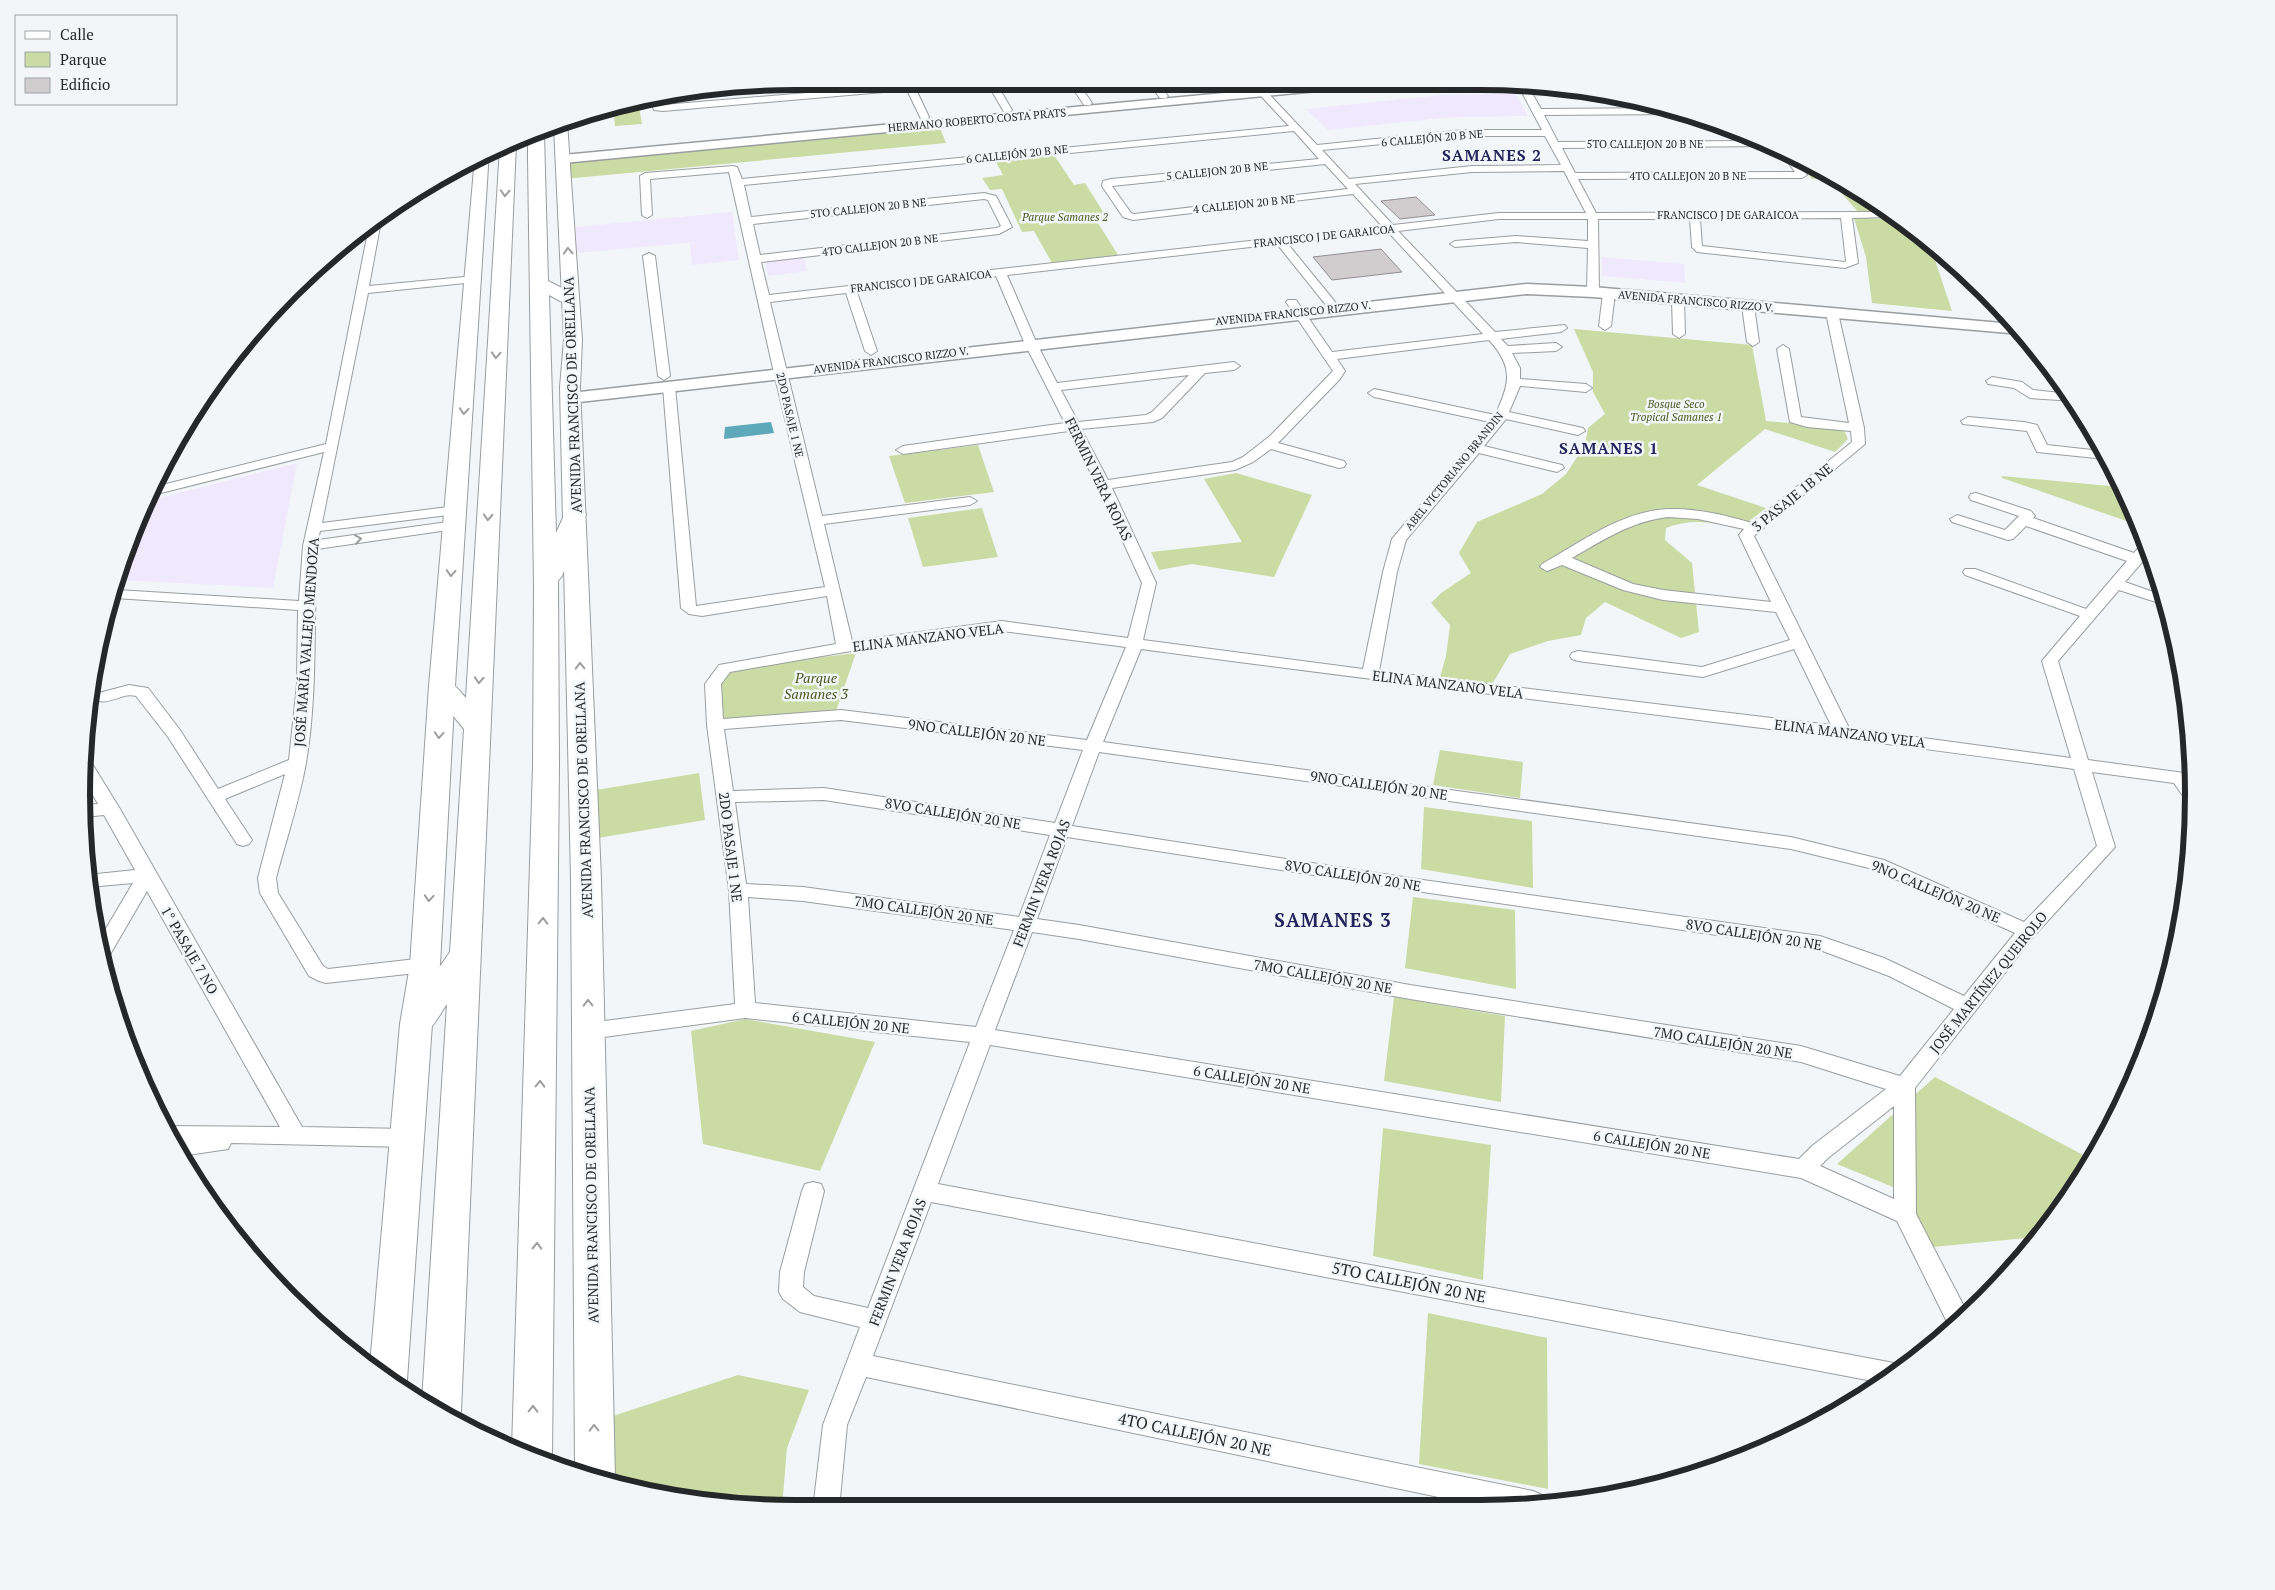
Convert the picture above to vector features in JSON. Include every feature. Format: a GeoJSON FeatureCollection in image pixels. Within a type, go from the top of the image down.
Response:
{"type":"FeatureCollection","features":[{"type":"Feature","properties":{"kind":"main road","name":"AVENIDA FRANCISCO DE ORELLANA"},"geometry":{"type":"LineString","coordinates":[[561,130],[573,340],[570,393],[589,1031],[595,1471]]}},
{"type":"Feature","properties":{"kind":"main road","name":"AVENIDA FRANCISCO DE ORELLANA"},"geometry":{"type":"LineString","coordinates":[[532,1449],[546,766],[546,587],[539,322],[540,284],[534,170],[536,140]]}},
{"type":"Feature","properties":{"kind":"main road"},"geometry":{"type":"LineString","coordinates":[[441,1406],[508,152]]}},
{"type":"Feature","properties":{"kind":"main road"},"geometry":{"type":"LineString","coordinates":[[389,1371],[416,1024],[425,965],[442,686],[482,163]]}},
{"type":"Feature","properties":{"kind":"main road"},"geometry":{"type":"LineString","coordinates":[[540,284],[570,299]]}},
{"type":"Feature","properties":{"kind":"main road","name":"AVENIDA FRANCISCO RIZZO V."},"geometry":{"type":"LineString","coordinates":[[1598,289],[1678,300],[2009,329]]}},
{"type":"Feature","properties":{"kind":"main road","name":"AVENIDA FRANCISCO RIZZO V."},"geometry":{"type":"LineString","coordinates":[[570,393],[1330,303],[1450,292],[1598,289],[2001,320]]}},
{"type":"Feature","properties":{"kind":"main road","name":"AVENIDA FRANCISCO RIZZO V."},"geometry":{"type":"LineString","coordinates":[[779,368],[871,351],[1029,338]]}},
{"type":"Feature","properties":{"kind":"main road"},"geometry":{"type":"LineString","coordinates":[[546,587],[575,514]]}},
{"type":"Feature","properties":{"kind":"main road"},"geometry":{"type":"LineString","coordinates":[[442,686],[477,728]]}},
{"type":"Feature","properties":{"kind":"main road"},"geometry":{"type":"LineString","coordinates":[[416,1024],[465,954]]}},
{"type":"Feature","properties":{"kind":"street"},"geometry":{"type":"LineString","coordinates":[[657,104],[658,108],[663,108],[847,90]]}},
{"type":"Feature","properties":{"kind":"street"},"geometry":{"type":"LineString","coordinates":[[911,90],[924,117]]}},
{"type":"Feature","properties":{"kind":"street"},"geometry":{"type":"LineString","coordinates":[[995,90],[1007,110]]}},
{"type":"Feature","properties":{"kind":"street"},"geometry":{"type":"LineString","coordinates":[[1078,90],[1087,103]]}},
{"type":"Feature","properties":{"kind":"street"},"geometry":{"type":"LineString","coordinates":[[1158,90],[1163,96]]}},
{"type":"Feature","properties":{"kind":"street","name":"HERMANO ROBERTO COSTA PRATS"},"geometry":{"type":"LineString","coordinates":[[799,132],[924,117],[1087,103],[1124,103],[1202,90]]}},
{"type":"Feature","properties":{"kind":"street","name":"HERMANO ROBERTO COSTA PRATS"},"geometry":{"type":"LineString","coordinates":[[562,154],[1124,103],[1295,90]]}},
{"type":"Feature","properties":{"kind":"street"},"geometry":{"type":"LineString","coordinates":[[1526,92],[1593,216],[1593,245],[1598,289],[1605,326]]}},
{"type":"Feature","properties":{"kind":"street"},"geometry":{"type":"LineString","coordinates":[[1263,93],[1505,350],[1514,368],[1514,382],[1586,388]]}},
{"type":"Feature","properties":{"kind":"street"},"geometry":{"type":"LineString","coordinates":[[1537,112],[1650,111]]}},
{"type":"Feature","properties":{"kind":"street","name":"6 CALLEJÓN 20 B NE"},"geometry":{"type":"LineString","coordinates":[[738,182],[1296,128]]}},
{"type":"Feature","properties":{"kind":"street","name":"6 CALLEJÓN 20 B NE"},"geometry":{"type":"LineString","coordinates":[[1315,148],[1463,134],[1549,133]]}},
{"type":"Feature","properties":{"kind":"street","name":"5TO CALLEJON 20 B NE"},"geometry":{"type":"LineString","coordinates":[[1555,145],[1750,144]]}},
{"type":"Feature","properties":{"kind":"street","name":"5 CALLEJON 20 B NE"},"geometry":{"type":"LineString","coordinates":[[1133,216],[1127,215],[1107,183],[1327,161]]}},
{"type":"Feature","properties":{"kind":"street","name":"4TO CALLEJON 20 B NE"},"geometry":{"type":"LineString","coordinates":[[1570,172],[1796,176],[1802,174],[1795,164]]}},
{"type":"Feature","properties":{"kind":"street"},"geometry":{"type":"LineString","coordinates":[[647,215],[645,176],[733,169],[738,182]]}},
{"type":"Feature","properties":{"kind":"street"},"geometry":{"type":"LineString","coordinates":[[1347,182],[1472,169],[1570,172]]}},
{"type":"Feature","properties":{"kind":"street","name":"2DO PASAJE 1 NE"},"geometry":{"type":"LineString","coordinates":[[738,182],[779,368],[815,521],[834,590],[845,647]]}},
{"type":"Feature","properties":{"kind":"street","name":"4 CALLEJON 20 B NE"},"geometry":{"type":"LineString","coordinates":[[1133,216],[1356,192]]}},
{"type":"Feature","properties":{"kind":"street","name":"5TO CALLEJON 20 B NE"},"geometry":{"type":"LineString","coordinates":[[747,221],[989,197],[992,198],[1007,227],[1004,230]]}},
{"type":"Feature","properties":{"kind":"street"},"geometry":{"type":"LineString","coordinates":[[1695,216],[1697,247],[1701,250],[1845,264],[1852,263],[1846,215]]}},
{"type":"Feature","properties":{"kind":"street","name":"FRANCISCO J DE GARAICOA"},"geometry":{"type":"LineString","coordinates":[[764,299],[1499,216],[1880,215]]}},
{"type":"Feature","properties":{"kind":"street","name":"JOSÉ MARÍA VALLEJO MENDOZA"},"geometry":{"type":"LineString","coordinates":[[374,230],[364,290],[310,546],[306,606],[305,684],[297,763],[267,878],[269,893],[316,971],[326,976],[425,965]]}},
{"type":"Feature","properties":{"kind":"street","name":"4TO CALLEJON 20 B NE"},"geometry":{"type":"LineString","coordinates":[[755,259],[1004,230]]}},
{"type":"Feature","properties":{"kind":"street"},"geometry":{"type":"LineString","coordinates":[[1454,244],[1516,239],[1593,245]]}},
{"type":"Feature","properties":{"kind":"street"},"geometry":{"type":"LineString","coordinates":[[1280,241],[1330,303]]}},
{"type":"Feature","properties":{"kind":"street"},"geometry":{"type":"LineString","coordinates":[[649,256],[667,382],[689,608],[694,611],[702,611],[834,590]]}},
{"type":"Feature","properties":{"kind":"street","name":"FERMIN VERA ROJAS"},"geometry":{"type":"LineString","coordinates":[[827,1500],[835,1425],[1093,746],[1136,644],[1149,584],[1104,485],[1029,338],[1000,272]]}},
{"type":"Feature","properties":{"kind":"street"},"geometry":{"type":"LineString","coordinates":[[364,290],[474,279]]}},
{"type":"Feature","properties":{"kind":"street"},"geometry":{"type":"LineString","coordinates":[[850,289],[871,351]]}},
{"type":"Feature","properties":{"kind":"street"},"geometry":{"type":"LineString","coordinates":[[1678,300],[1679,334]]}},
{"type":"Feature","properties":{"kind":"street"},"geometry":{"type":"LineString","coordinates":[[1748,306],[1753,342]]}},
{"type":"Feature","properties":{"kind":"street"},"geometry":{"type":"LineString","coordinates":[[1104,485],[1235,466],[1248,461],[1268,444],[1339,371],[1296,307]]}},
{"type":"Feature","properties":{"kind":"street","name":"3 PASAJE 1B NE"},"geometry":{"type":"LineString","coordinates":[[1832,313],[1860,440],[1858,444],[1746,534],[1784,608],[1843,732]]}},
{"type":"Feature","properties":{"kind":"street"},"geometry":{"type":"LineString","coordinates":[[1328,356],[1561,328]]}},
{"type":"Feature","properties":{"kind":"street"},"geometry":{"type":"LineString","coordinates":[[1505,350],[1556,348]]}},
{"type":"Feature","properties":{"kind":"street"},"geometry":{"type":"LineString","coordinates":[[1783,349],[1795,418],[1807,423],[1857,428]]}},
{"type":"Feature","properties":{"kind":"street"},"geometry":{"type":"LineString","coordinates":[[1053,387],[1234,366]]}},
{"type":"Feature","properties":{"kind":"street"},"geometry":{"type":"LineString","coordinates":[[903,450],[1074,426],[1148,419],[1157,416],[1200,371]]}},
{"type":"Feature","properties":{"kind":"street"},"geometry":{"type":"LineString","coordinates":[[1992,381],[2018,385],[2030,394],[2062,397]]}},
{"type":"Feature","properties":{"kind":"street","name":"ABEL VICTORIANO BRANDIN"},"geometry":{"type":"LineString","coordinates":[[1370,674],[1390,572],[1400,539],[1501,417],[1513,391],[1514,382]]}},
{"type":"Feature","properties":{"kind":"street"},"geometry":{"type":"LineString","coordinates":[[1374,393],[1578,431]]}},
{"type":"Feature","properties":{"kind":"street"},"geometry":{"type":"LineString","coordinates":[[1968,421],[2032,428],[2042,449],[2097,454]]}},
{"type":"Feature","properties":{"kind":"street"},"geometry":{"type":"LineString","coordinates":[[1268,444],[1339,464]]}},
{"type":"Feature","properties":{"kind":"street"},"geometry":{"type":"LineString","coordinates":[[160,490],[332,446]]}},
{"type":"Feature","properties":{"kind":"street"},"geometry":{"type":"LineString","coordinates":[[1476,448],[1557,468]]}},
{"type":"Feature","properties":{"kind":"street"},"geometry":{"type":"LineString","coordinates":[[1957,519],[2008,536],[2028,516],[1976,497]]}},
{"type":"Feature","properties":{"kind":"street"},"geometry":{"type":"LineString","coordinates":[[815,521],[970,501]]}},
{"type":"Feature","properties":{"kind":"street"},"geometry":{"type":"LineString","coordinates":[[1755,528],[1702,516],[1658,514],[1625,524],[1554,563],[1628,587],[1663,595],[1784,608]]}},
{"type":"Feature","properties":{"kind":"street"},"geometry":{"type":"LineString","coordinates":[[314,528],[455,518]]}},
{"type":"Feature","properties":{"kind":"street"},"geometry":{"type":"LineString","coordinates":[[310,546],[455,518]]}},
{"type":"Feature","properties":{"kind":"street"},"geometry":{"type":"LineString","coordinates":[[2024,520],[2142,553]]}},
{"type":"Feature","properties":{"kind":"street","name":"JOSÉ MARTÍNEZ QUEIROLO"},"geometry":{"type":"LineString","coordinates":[[1804,1169],[1820,1152],[1904,1086],[1968,1008],[2027,931],[2106,847],[2050,661],[2142,553]]}},
{"type":"Feature","properties":{"kind":"street"},"geometry":{"type":"LineString","coordinates":[[1970,572],[2090,615]]}},
{"type":"Feature","properties":{"kind":"street"},"geometry":{"type":"LineString","coordinates":[[2117,584],[2157,598]]}},
{"type":"Feature","properties":{"kind":"street"},"geometry":{"type":"LineString","coordinates":[[119,594],[306,606]]}},
{"type":"Feature","properties":{"kind":"street","name":"ELINA MANZANO VELA"},"geometry":{"type":"LineString","coordinates":[[712,684],[725,668],[845,647],[1002,626],[1370,674],[1843,732],[2184,779]]}},
{"type":"Feature","properties":{"kind":"street"},"geometry":{"type":"LineString","coordinates":[[1578,656],[1704,672],[1800,642]]}},
{"type":"Feature","properties":{"kind":"street","name":"2DO PASAJE 1 NE"},"geometry":{"type":"LineString","coordinates":[[712,684],[715,725],[738,890],[745,1010]]}},
{"type":"Feature","properties":{"kind":"street"},"geometry":{"type":"LineString","coordinates":[[105,697],[130,690],[138,689],[142,692],[216,796],[243,840]]}},
{"type":"Feature","properties":{"kind":"street","name":"9NO CALLEJÓN 20 NE"},"geometry":{"type":"LineString","coordinates":[[715,725],[841,715],[1093,746],[1791,843],[1878,864],[2027,931]]}},
{"type":"Feature","properties":{"kind":"street"},"geometry":{"type":"LineString","coordinates":[[216,796],[297,763]]}},
{"type":"Feature","properties":{"kind":"street","name":"1° PASAJE 7 NO"},"geometry":{"type":"LineString","coordinates":[[91,776],[295,1134]]}},
{"type":"Feature","properties":{"kind":"street","name":"8VO CALLEJÓN 20 NE"},"geometry":{"type":"LineString","coordinates":[[725,797],[824,794],[1061,831],[1820,943],[1853,952],[1933,988],[1968,1008]]}},
{"type":"Feature","properties":{"kind":"street"},"geometry":{"type":"LineString","coordinates":[[91,810],[110,809]]}},
{"type":"Feature","properties":{"kind":"street"},"geometry":{"type":"LineString","coordinates":[[95,880],[147,875]]}},
{"type":"Feature","properties":{"kind":"street"},"geometry":{"type":"LineString","coordinates":[[106,944],[147,875]]}},
{"type":"Feature","properties":{"kind":"street","name":"7MO CALLEJÓN 20 NE"},"geometry":{"type":"LineString","coordinates":[[738,890],[803,894],[1026,924],[1410,992],[1801,1054],[1904,1086]]}},
{"type":"Feature","properties":{"kind":"street","name":"6 CALLEJÓN 20 NE"},"geometry":{"type":"LineString","coordinates":[[589,1031],[745,1010],[983,1036],[1804,1169],[1906,1214]]}},
{"type":"Feature","properties":{"kind":"street"},"geometry":{"type":"LineString","coordinates":[[1904,1086],[1906,1214],[1956,1315]]}},
{"type":"Feature","properties":{"kind":"street"},"geometry":{"type":"LineString","coordinates":[[176,1133],[295,1134],[407,1138]]}},
{"type":"Feature","properties":{"kind":"street"},"geometry":{"type":"LineString","coordinates":[[184,1147],[295,1134]]}},
{"type":"Feature","properties":{"kind":"street"},"geometry":{"type":"LineString","coordinates":[[813,1191],[792,1272],[791,1292],[808,1304],[875,1320]]}},
{"type":"Feature","properties":{"kind":"street","name":"5TO CALLEJÓN 20 NE"},"geometry":{"type":"LineString","coordinates":[[924,1191],[1884,1372]]}},
{"type":"Feature","properties":{"kind":"street","name":"4TO CALLEJÓN 20 NE"},"geometry":{"type":"LineString","coordinates":[[858,1364],[1508,1499]]}},
{"type":"Feature","properties":{"kind":"shaded area"},"geometry":{"type":"Polygon","coordinates":[[[1516,94],[1528,116],[1452,117],[1328,130],[1306,109],[1441,95],[1516,94]]]}},
{"type":"Feature","properties":{"kind":"shaded area"},"geometry":{"type":"Polygon","coordinates":[[[732,212],[739,260],[692,265],[690,243],[729,239],[576,253],[576,227],[732,212]]]}},
{"type":"Feature","properties":{"kind":"shaded area"},"geometry":{"type":"Polygon","coordinates":[[[804,255],[807,271],[768,276],[765,260],[804,255]]]}},
{"type":"Feature","properties":{"kind":"shaded area"},"geometry":{"type":"Polygon","coordinates":[[[1602,257],[1684,264],[1685,283],[1602,276],[1602,257]]]}},
{"type":"Feature","properties":{"kind":"shaded area"},"geometry":{"type":"Polygon","coordinates":[[[297,463],[273,588],[123,580],[156,499],[297,463]]]}},
{"type":"Feature","properties":{"kind":"green space"},"geometry":{"type":"Polygon","coordinates":[[[639,108],[642,124],[615,126],[614,114],[639,108]]]}},
{"type":"Feature","properties":{"kind":"green space"},"geometry":{"type":"Polygon","coordinates":[[[938,123],[946,143],[564,179],[563,159],[938,123]]]}},
{"type":"Feature","properties":{"kind":"green space","name":"Parque Samanes 2"},"geometry":{"type":"Polygon","coordinates":[[[1054,155],[1074,185],[1085,183],[1109,221],[1098,223],[1118,255],[1052,263],[1034,231],[1022,232],[1002,189],[990,190],[982,178],[1003,175],[996,162],[1054,155]]]}},
{"type":"Feature","properties":{"kind":"green space"},"geometry":{"type":"Polygon","coordinates":[[[1804,169],[1823,179],[1812,179],[1804,169]]]}},
{"type":"Feature","properties":{"kind":"green space"},"geometry":{"type":"Polygon","coordinates":[[[1834,185],[1877,213],[1859,213],[1834,185]]]}},
{"type":"Feature","properties":{"kind":"green space"},"geometry":{"type":"Polygon","coordinates":[[[1854,218],[1886,219],[1934,256],[1952,311],[1872,303],[1866,257],[1854,218]]]}},
{"type":"Feature","properties":{"kind":"green space","name":"Bosque Seco Tropical Samanes 1"},"geometry":{"type":"Polygon","coordinates":[[[1574,329],[1752,345],[1766,421],[1843,428],[1848,439],[1835,452],[1765,429],[1697,485],[1766,508],[1739,529],[1703,522],[1684,523],[1666,528],[1665,540],[1692,563],[1699,632],[1681,638],[1605,602],[1586,618],[1581,635],[1548,641],[1510,654],[1491,686],[1439,680],[1446,656],[1450,625],[1431,603],[1441,593],[1471,573],[1459,553],[1477,522],[1542,494],[1566,474],[1585,445],[1588,428],[1605,414],[1593,392],[1593,372],[1574,329]]]}},
{"type":"Feature","properties":{"kind":"green space"},"geometry":{"type":"Polygon","coordinates":[[[978,445],[994,492],[905,503],[889,456],[978,445]]]}},
{"type":"Feature","properties":{"kind":"green space"},"geometry":{"type":"Polygon","coordinates":[[[1236,473],[1312,495],[1274,577],[1192,564],[1159,570],[1151,552],[1242,542],[1204,479],[1236,473]]]}},
{"type":"Feature","properties":{"kind":"green space"},"geometry":{"type":"Polygon","coordinates":[[[2002,476],[2113,486],[2130,522],[2002,478],[2002,476]]]}},
{"type":"Feature","properties":{"kind":"green space"},"geometry":{"type":"Polygon","coordinates":[[[982,508],[998,557],[923,567],[908,518],[982,508]]]}},
{"type":"Feature","properties":{"kind":"green space","name":"Parque Samanes 3"},"geometry":{"type":"Polygon","coordinates":[[[856,653],[836,711],[718,719],[723,674],[790,661],[856,653]]]}},
{"type":"Feature","properties":{"kind":"green space"},"geometry":{"type":"Polygon","coordinates":[[[1440,750],[1523,762],[1520,798],[1433,785],[1440,750]]]}},
{"type":"Feature","properties":{"kind":"green space"},"geometry":{"type":"Polygon","coordinates":[[[699,773],[705,820],[598,838],[596,790],[699,773]]]}},
{"type":"Feature","properties":{"kind":"green space"},"geometry":{"type":"Polygon","coordinates":[[[1424,807],[1532,821],[1533,888],[1421,869],[1424,807]]]}},
{"type":"Feature","properties":{"kind":"green space"},"geometry":{"type":"Polygon","coordinates":[[[1413,897],[1515,910],[1516,989],[1405,968],[1413,897]]]}},
{"type":"Feature","properties":{"kind":"green space"},"geometry":{"type":"Polygon","coordinates":[[[1394,997],[1505,1016],[1501,1102],[1384,1081],[1394,997]]]}},
{"type":"Feature","properties":{"kind":"green space"},"geometry":{"type":"Polygon","coordinates":[[[745,1019],[875,1042],[820,1171],[703,1144],[691,1031],[745,1019]]]}},
{"type":"Feature","properties":{"kind":"green space"},"geometry":{"type":"Polygon","coordinates":[[[1935,1077],[2086,1156],[2066,1187],[2028,1238],[1933,1247],[1905,1192],[1837,1164],[1935,1077]]]}},
{"type":"Feature","properties":{"kind":"green space"},"geometry":{"type":"Polygon","coordinates":[[[1383,1128],[1491,1145],[1483,1280],[1373,1256],[1383,1128]]]}},
{"type":"Feature","properties":{"kind":"green space"},"geometry":{"type":"Polygon","coordinates":[[[1428,1313],[1547,1338],[1548,1489],[1419,1464],[1428,1313]]]}},
{"type":"Feature","properties":{"kind":"green space"},"geometry":{"type":"Polygon","coordinates":[[[738,1375],[809,1390],[787,1448],[783,1499],[703,1494],[615,1476],[613,1416],[738,1375]]]}},
{"type":"Feature","properties":{"kind":"water"},"geometry":{"type":"Polygon","coordinates":[[[771,422],[774,433],[724,439],[725,427],[771,422]]]}},
{"type":"Feature","properties":{"kind":"building"},"geometry":{"type":"Polygon","coordinates":[[[1416,197],[1435,215],[1400,219],[1381,201],[1416,197]]]}},
{"type":"Feature","properties":{"kind":"building"},"geometry":{"type":"Polygon","coordinates":[[[1381,249],[1402,272],[1332,280],[1313,257],[1381,249]]]}},
{"type":"Feature","properties":{"kind":"district","name":"SAMANES 2"},"geometry":{"type":"Point","coordinates":[1492,155]}},
{"type":"Feature","properties":{"kind":"district","name":"SAMANES 1"},"geometry":{"type":"Point","coordinates":[1609,448]}},
{"type":"Feature","properties":{"kind":"district","name":"SAMANES 3"},"geometry":{"type":"Point","coordinates":[1333,919]}}]}
